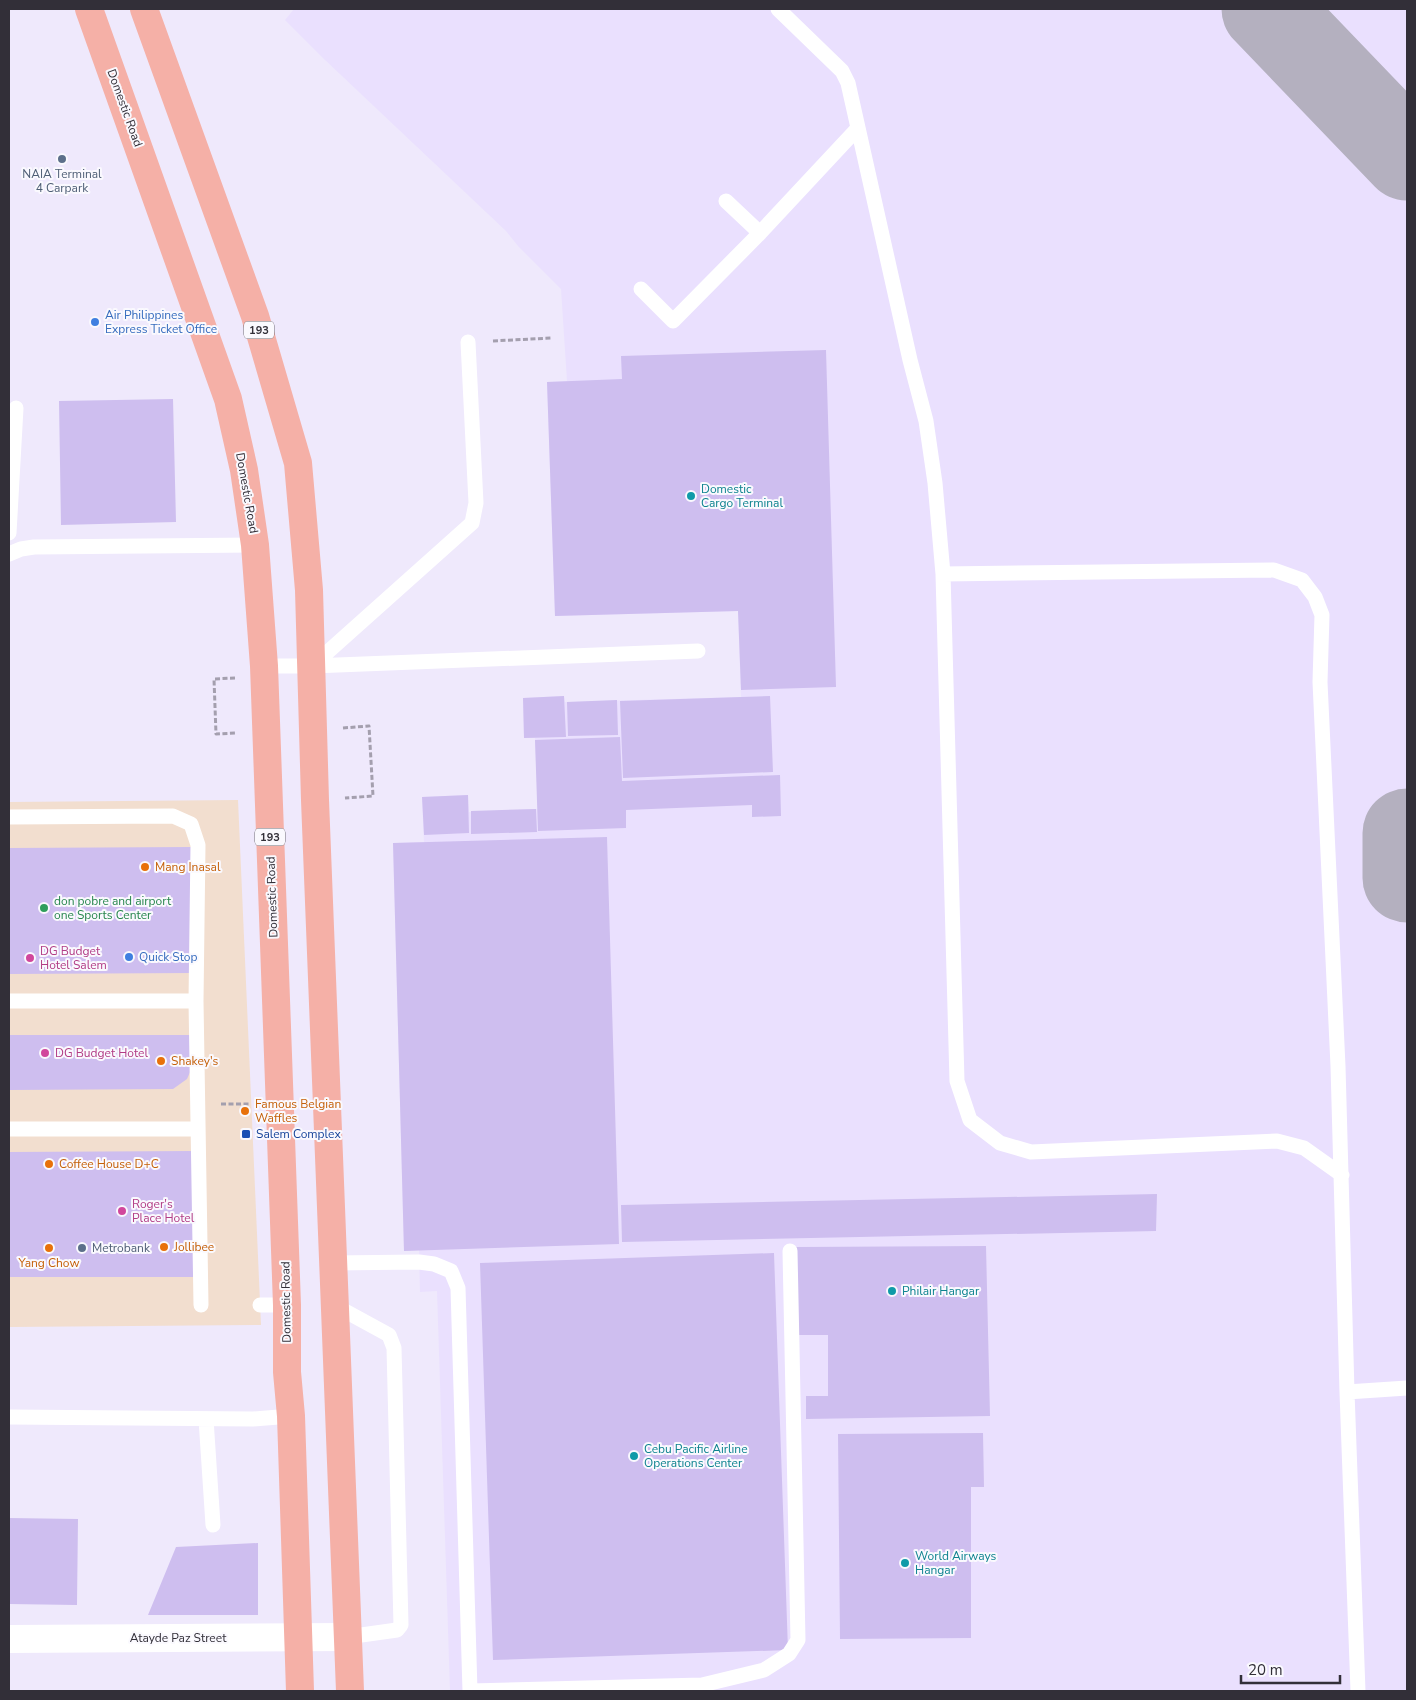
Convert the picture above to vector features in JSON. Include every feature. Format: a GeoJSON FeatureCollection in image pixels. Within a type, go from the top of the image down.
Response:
{"type":"FeatureCollection","features":[{"type":"Feature","properties":{"kind":"main road","name":"Domestic Road"},"geometry":{"type":"LineString","coordinates":[[89,9],[228,399],[244,470],[255,545],[264,671],[287,1305],[287,1372],[300,1691]]}},
{"type":"Feature","properties":{"kind":"main road","name":"193"},"geometry":{"type":"LineString","coordinates":[[144,9],[255,316],[298,463],[309,590],[314,800],[350,1691]]}},
{"type":"Feature","properties":{"kind":"street","name":"Atayde Paz Street"},"geometry":{"type":"LineString","coordinates":[[9,1639],[347,1637]]}},
{"type":"Feature","properties":{"kind":"lane"},"geometry":{"type":"LineString","coordinates":[[778,9],[842,71],[848,83],[910,360],[926,421],[935,483],[943,574],[957,1081],[970,1120],[1000,1143],[1031,1152],[1277,1141],[1304,1148],[1342,1175]]}},
{"type":"Feature","properties":{"kind":"lane"},"geometry":{"type":"LineString","coordinates":[[641,290],[674,321],[760,233],[857,129]]}},
{"type":"Feature","properties":{"kind":"lane"},"geometry":{"type":"LineString","coordinates":[[726,201],[760,233]]}},
{"type":"Feature","properties":{"kind":"lane"},"geometry":{"type":"LineString","coordinates":[[312,666],[472,523],[476,503],[468,342]]}},
{"type":"Feature","properties":{"kind":"lane"},"geometry":{"type":"LineString","coordinates":[[9,533],[16,408]]}},
{"type":"Feature","properties":{"kind":"lane"},"geometry":{"type":"LineString","coordinates":[[9,554],[21,549],[34,547],[255,545]]}},
{"type":"Feature","properties":{"kind":"lane"},"geometry":{"type":"LineString","coordinates":[[943,574],[1274,570],[1302,580],[1315,597],[1322,615],[1320,682],[1342,1175],[1347,1392],[1358,1691]]}},
{"type":"Feature","properties":{"kind":"lane"},"geometry":{"type":"LineString","coordinates":[[264,671],[312,666],[698,651]]}},
{"type":"Feature","properties":{"kind":"lane"},"geometry":{"type":"LineString","coordinates":[[9,818],[172,816],[191,824],[198,845],[196,1000],[201,1305]]}},
{"type":"Feature","properties":{"kind":"lane"},"geometry":{"type":"LineString","coordinates":[[9,1001],[196,1000]]}},
{"type":"Feature","properties":{"kind":"lane"},"geometry":{"type":"LineString","coordinates":[[9,1129],[198,1129]]}},
{"type":"Feature","properties":{"kind":"lane"},"geometry":{"type":"LineString","coordinates":[[333,1263],[419,1262],[434,1264],[451,1271],[458,1288],[470,1691],[702,1685],[764,1670],[789,1654],[798,1640],[790,1250]]}},
{"type":"Feature","properties":{"kind":"lane"},"geometry":{"type":"LineString","coordinates":[[260,1305],[287,1305]]}},
{"type":"Feature","properties":{"kind":"lane"},"geometry":{"type":"LineString","coordinates":[[334,1305],[389,1336],[394,1348],[400,1625],[397,1630],[347,1637]]}},
{"type":"Feature","properties":{"kind":"lane"},"geometry":{"type":"LineString","coordinates":[[1347,1392],[1407,1388]]}},
{"type":"Feature","properties":{"kind":"lane"},"geometry":{"type":"LineString","coordinates":[[9,1417],[253,1419],[290,1416]]}},
{"type":"Feature","properties":{"kind":"lane"},"geometry":{"type":"LineString","coordinates":[[206,1419],[212,1525]]}},
{"type":"Feature","properties":{"kind":"path"},"geometry":{"type":"LineString","coordinates":[[468,342],[552,338]]}},
{"type":"Feature","properties":{"kind":"path"},"geometry":{"type":"LineString","coordinates":[[216,734],[214,679],[264,671]]}},
{"type":"Feature","properties":{"kind":"path"},"geometry":{"type":"LineString","coordinates":[[314,800],[373,796],[369,726]]}},
{"type":"Feature","properties":{"kind":"path"},"geometry":{"type":"LineString","coordinates":[[198,1104],[279,1104]]}},
{"type":"Feature","properties":{"kind":"shaded area"},"geometry":{"type":"Polygon","coordinates":[[[294,9],[1407,9],[1407,1691],[450,1691],[437,1291],[420,1292],[419,1250],[404,1251],[393,843],[424,842],[422,797],[468,795],[469,812],[538,809],[535,738],[524,738],[523,698],[564,696],[565,702],[567,702],[741,697],[738,611],[555,616],[547,382],[567,381],[561,289],[518,246],[506,231],[285,20],[294,9]]]}},
{"type":"Feature","properties":{"kind":"shaded area","name":"Salem Complex"},"geometry":{"type":"Polygon","coordinates":[[[238,800],[261,1325],[9,1327],[9,802],[238,800]]]}},
{"type":"Feature","properties":{"kind":"building","name":"Domestic Cargo Terminal"},"geometry":{"type":"Polygon","coordinates":[[[826,350],[836,687],[741,690],[738,611],[555,616],[547,382],[622,379],[621,356],[826,350]]]}},
{"type":"Feature","properties":{"kind":"building"},"geometry":{"type":"Polygon","coordinates":[[[173,399],[176,522],[61,525],[59,401],[173,399]]]}},
{"type":"Feature","properties":{"kind":"building"},"geometry":{"type":"Polygon","coordinates":[[[564,696],[566,737],[524,738],[523,698],[564,696]]]}},
{"type":"Feature","properties":{"kind":"building"},"geometry":{"type":"Polygon","coordinates":[[[770,696],[773,772],[623,778],[620,701],[770,696]]]}},
{"type":"Feature","properties":{"kind":"building"},"geometry":{"type":"Polygon","coordinates":[[[617,700],[618,735],[568,736],[567,702],[617,700]]]}},
{"type":"Feature","properties":{"kind":"building"},"geometry":{"type":"Polygon","coordinates":[[[620,737],[622,781],[780,775],[781,816],[752,817],[752,805],[626,810],[626,828],[538,831],[535,740],[620,737]]]}},
{"type":"Feature","properties":{"kind":"building"},"geometry":{"type":"Polygon","coordinates":[[[468,795],[469,833],[424,835],[422,797],[468,795]]]}},
{"type":"Feature","properties":{"kind":"building"},"geometry":{"type":"Polygon","coordinates":[[[536,809],[537,832],[471,834],[471,811],[536,809]]]}},
{"type":"Feature","properties":{"kind":"building"},"geometry":{"type":"Polygon","coordinates":[[[607,837],[619,1244],[404,1251],[393,843],[607,837]]]}},
{"type":"Feature","properties":{"kind":"building"},"geometry":{"type":"Polygon","coordinates":[[[191,847],[192,973],[9,974],[9,848],[191,847]]]}},
{"type":"Feature","properties":{"kind":"building"},"geometry":{"type":"Polygon","coordinates":[[[9,1035],[191,1035],[191,1070],[187,1079],[173,1089],[9,1090],[9,1035]]]}},
{"type":"Feature","properties":{"kind":"building"},"geometry":{"type":"Polygon","coordinates":[[[193,1151],[193,1277],[9,1277],[9,1152],[193,1151]]]}},
{"type":"Feature","properties":{"kind":"building"},"geometry":{"type":"Polygon","coordinates":[[[1157,1194],[1156,1231],[622,1242],[621,1205],[1157,1194]]]}},
{"type":"Feature","properties":{"kind":"building","name":"Philair Hangar"},"geometry":{"type":"Polygon","coordinates":[[[986,1246],[990,1416],[806,1419],[806,1396],[828,1396],[828,1335],[796,1335],[796,1247],[986,1246]]]}},
{"type":"Feature","properties":{"kind":"building","name":"Cebu Pacific Airline Operations Center"},"geometry":{"type":"Polygon","coordinates":[[[774,1253],[788,1650],[493,1660],[480,1263],[774,1253]]]}},
{"type":"Feature","properties":{"kind":"building","name":"World Airways Hangar"},"geometry":{"type":"Polygon","coordinates":[[[983,1433],[984,1487],[971,1487],[971,1638],[840,1639],[838,1434],[983,1433]]]}},
{"type":"Feature","properties":{"kind":"building"},"geometry":{"type":"Polygon","coordinates":[[[9,1518],[78,1519],[77,1605],[9,1604],[9,1518]]]}},
{"type":"Feature","properties":{"kind":"building"},"geometry":{"type":"Polygon","coordinates":[[[258,1543],[258,1615],[148,1615],[176,1547],[258,1543]]]}},
{"type":"Feature","properties":{"kind":"taxiway"},"geometry":{"type":"LineString","coordinates":[[1266,9],[1407,156]]}},
{"type":"Feature","properties":{"kind":"taxiway"},"geometry":{"type":"LineString","coordinates":[[1407,833],[1407,878]]}},
{"type":"Feature","properties":{"kind":"place","name":"NAIA Terminal 4 Carpark"},"geometry":{"type":"Point","coordinates":[62,159]}},
{"type":"Feature","properties":{"kind":"place","name":"Air Philippines Express Ticket Office"},"geometry":{"type":"Point","coordinates":[95,322]}},
{"type":"Feature","properties":{"kind":"place","name":"Domestic Cargo Terminal"},"geometry":{"type":"Point","coordinates":[691,496]}},
{"type":"Feature","properties":{"kind":"place","name":"Mang Inasal"},"geometry":{"type":"Point","coordinates":[145,867]}},
{"type":"Feature","properties":{"kind":"place","name":"don pobre and airport one Sports Center"},"geometry":{"type":"Point","coordinates":[44,908]}},
{"type":"Feature","properties":{"kind":"place","name":"Quick Stop"},"geometry":{"type":"Point","coordinates":[129,957]}},
{"type":"Feature","properties":{"kind":"place","name":"DG Budget Hotel Salem"},"geometry":{"type":"Point","coordinates":[30,958]}},
{"type":"Feature","properties":{"kind":"place","name":"DG Budget Hotel"},"geometry":{"type":"Point","coordinates":[45,1053]}},
{"type":"Feature","properties":{"kind":"place","name":"Shakey's"},"geometry":{"type":"Point","coordinates":[161,1061]}},
{"type":"Feature","properties":{"kind":"place","name":"Famous Belgian Waffles"},"geometry":{"type":"Point","coordinates":[245,1111]}},
{"type":"Feature","properties":{"kind":"place","name":"Salem Complex"},"geometry":{"type":"Point","coordinates":[246,1134]}},
{"type":"Feature","properties":{"kind":"place","name":"Coffee House D+C"},"geometry":{"type":"Point","coordinates":[49,1164]}},
{"type":"Feature","properties":{"kind":"place","name":"Roger's Place Hotel"},"geometry":{"type":"Point","coordinates":[122,1211]}},
{"type":"Feature","properties":{"kind":"place","name":"Jollibee"},"geometry":{"type":"Point","coordinates":[164,1247]}},
{"type":"Feature","properties":{"kind":"place","name":"Yang Chow"},"geometry":{"type":"Point","coordinates":[49,1248]}},
{"type":"Feature","properties":{"kind":"place","name":"Metrobank"},"geometry":{"type":"Point","coordinates":[82,1248]}},
{"type":"Feature","properties":{"kind":"place","name":"Philair Hangar"},"geometry":{"type":"Point","coordinates":[892,1291]}},
{"type":"Feature","properties":{"kind":"place","name":"Cebu Pacific Airline Operations Center"},"geometry":{"type":"Point","coordinates":[634,1456]}},
{"type":"Feature","properties":{"kind":"place","name":"World Airways Hangar"},"geometry":{"type":"Point","coordinates":[905,1563]}}]}
